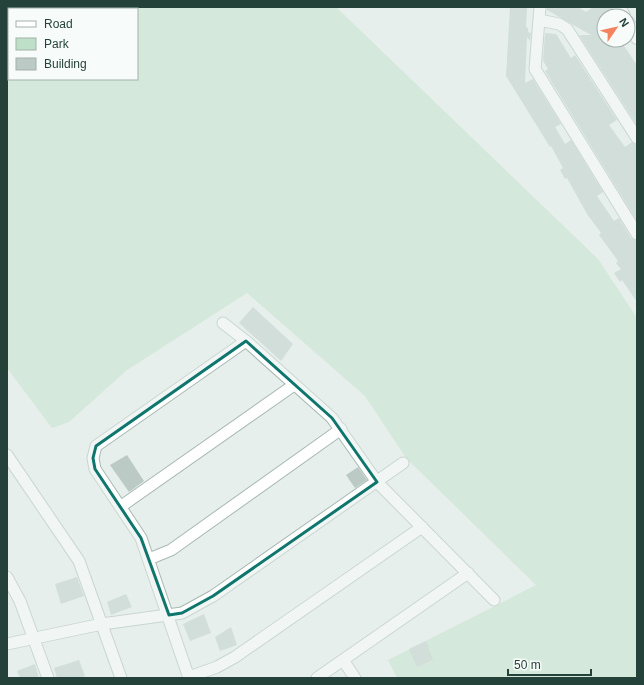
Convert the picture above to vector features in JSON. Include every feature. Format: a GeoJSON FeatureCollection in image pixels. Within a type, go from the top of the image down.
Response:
{"type":"FeatureCollection","features":[{"type":"Feature","properties":{"kind":"street"},"geometry":{"type":"LineString","coordinates":[[540,7],[535,69],[637,234]]}},
{"type":"Feature","properties":{"kind":"street"},"geometry":{"type":"LineString","coordinates":[[539,20],[559,24],[567,29],[637,138]]}},
{"type":"Feature","properties":{"kind":"street"},"geometry":{"type":"LineString","coordinates":[[223,323],[246,341],[332,418],[377,482],[494,600]]}},
{"type":"Feature","properties":{"kind":"street"},"geometry":{"type":"LineString","coordinates":[[246,341],[96,446],[92,458],[95,469],[141,538],[169,615],[189,677],[236,657],[422,527]]}},
{"type":"Feature","properties":{"kind":"street"},"geometry":{"type":"LineString","coordinates":[[120,507],[294,385]]}},
{"type":"Feature","properties":{"kind":"street"},"geometry":{"type":"LineString","coordinates":[[149,559],[171,550],[341,429]]}},
{"type":"Feature","properties":{"kind":"street"},"geometry":{"type":"LineString","coordinates":[[7,455],[79,561],[121,678]]}},
{"type":"Feature","properties":{"kind":"street"},"geometry":{"type":"LineString","coordinates":[[7,644],[102,624],[182,612],[213,596],[404,463]]}},
{"type":"Feature","properties":{"kind":"street"},"geometry":{"type":"LineString","coordinates":[[317,678],[468,573]]}},
{"type":"Feature","properties":{"kind":"street"},"geometry":{"type":"LineString","coordinates":[[7,577],[20,601],[48,678]]}},
{"type":"Feature","properties":{"kind":"street"},"geometry":{"type":"LineString","coordinates":[[343,660],[355,678]]}},
{"type":"Feature","properties":{"kind":"highlighted area"},"geometry":{"type":"Polygon","coordinates":[[[246,341],[332,418],[377,482],[213,596],[182,613],[169,615],[141,538],[95,469],[93,458],[96,446],[246,341]]]}},
{"type":"Feature","properties":{"kind":"green space"},"geometry":{"type":"Polygon","coordinates":[[[7,7],[336,7],[598,259],[637,318],[637,678],[397,678],[388,660],[536,585],[406,458],[365,396],[247,293],[127,370],[69,422],[52,428],[7,368],[7,7]]]}},
{"type":"Feature","properties":{"kind":"building"},"geometry":{"type":"Polygon","coordinates":[[[510,7],[527,7],[526,27],[528,28],[528,32],[531,33],[530,41],[527,37],[525,83],[533,79],[561,124],[555,127],[565,144],[571,140],[603,192],[597,196],[614,221],[619,218],[631,238],[637,241],[637,302],[622,280],[620,282],[614,273],[621,269],[616,263],[618,261],[599,235],[601,233],[587,214],[567,178],[565,179],[560,170],[563,168],[551,146],[550,147],[506,76],[510,7]]]}},
{"type":"Feature","properties":{"kind":"building"},"geometry":{"type":"Polygon","coordinates":[[[547,7],[578,7],[586,12],[593,7],[612,7],[596,8],[596,48],[625,48],[637,65],[637,125],[579,35],[591,35],[547,10],[547,7]]]}},
{"type":"Feature","properties":{"kind":"building"},"geometry":{"type":"Polygon","coordinates":[[[545,33],[556,34],[571,58],[575,55],[617,120],[609,125],[625,147],[632,142],[637,145],[637,221],[545,71],[548,69],[543,61],[545,33]]]}},
{"type":"Feature","properties":{"kind":"building"},"geometry":{"type":"Polygon","coordinates":[[[253,307],[293,344],[281,361],[239,323],[253,307]]]}},
{"type":"Feature","properties":{"kind":"building"},"geometry":{"type":"Polygon","coordinates":[[[127,455],[144,481],[129,492],[110,465],[127,455]]]}},
{"type":"Feature","properties":{"kind":"building"},"geometry":{"type":"Polygon","coordinates":[[[358,467],[367,480],[355,488],[346,475],[358,467]]]}},
{"type":"Feature","properties":{"kind":"building"},"geometry":{"type":"Polygon","coordinates":[[[77,577],[84,596],[61,604],[55,584],[77,577]]]}},
{"type":"Feature","properties":{"kind":"building"},"geometry":{"type":"Polygon","coordinates":[[[126,594],[132,607],[111,615],[107,602],[126,594]]]}},
{"type":"Feature","properties":{"kind":"building"},"geometry":{"type":"Polygon","coordinates":[[[204,614],[211,633],[190,641],[183,624],[204,614]]]}},
{"type":"Feature","properties":{"kind":"building"},"geometry":{"type":"Polygon","coordinates":[[[231,627],[237,645],[220,651],[215,637],[231,627]]]}},
{"type":"Feature","properties":{"kind":"building"},"geometry":{"type":"Polygon","coordinates":[[[426,641],[433,660],[417,667],[409,649],[426,641]]]}},
{"type":"Feature","properties":{"kind":"building"},"geometry":{"type":"Polygon","coordinates":[[[79,660],[85,676],[79,678],[57,678],[54,668],[79,660]]]}},
{"type":"Feature","properties":{"kind":"building"},"geometry":{"type":"Polygon","coordinates":[[[35,664],[39,678],[20,678],[17,671],[35,664]]]}}]}
